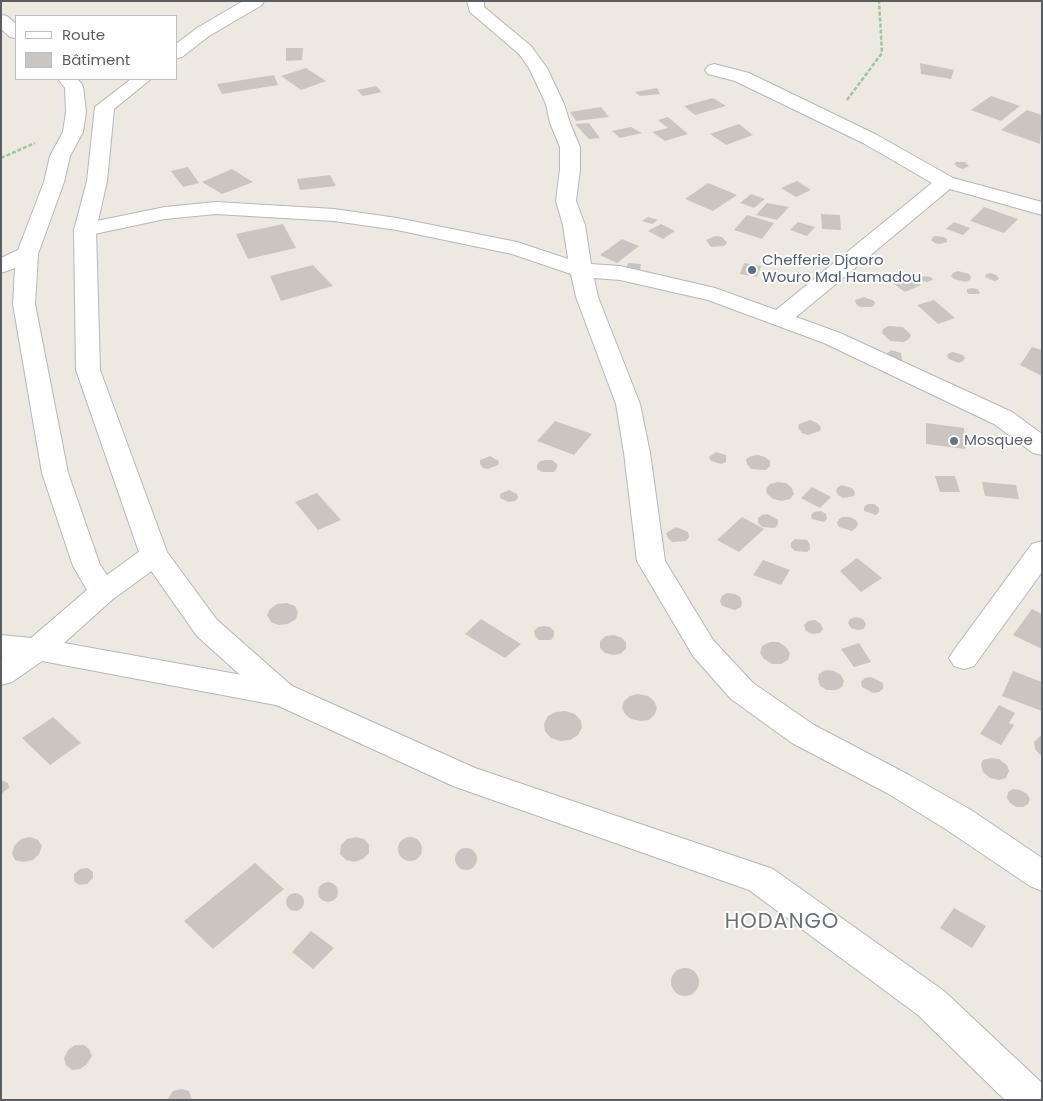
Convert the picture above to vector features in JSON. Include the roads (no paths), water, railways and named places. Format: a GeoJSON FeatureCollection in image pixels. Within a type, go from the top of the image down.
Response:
{"type":"FeatureCollection","features":[{"type":"Feature","properties":{"kind":"street"},"geometry":{"type":"LineString","coordinates":[[178,51],[203,32],[256,1]]}},
{"type":"Feature","properties":{"kind":"street"},"geometry":{"type":"LineString","coordinates":[[475,1],[476,8],[525,50],[538,68],[555,104],[560,124],[570,147],[570,169],[566,201],[574,225],[581,270],[590,305],[628,404],[637,453],[651,560],[702,648],[742,691],[803,734],[898,784],[958,820],[1042,876]]}},
{"type":"Feature","properties":{"kind":"street"},"geometry":{"type":"LineString","coordinates":[[1,20],[15,32]]}},
{"type":"Feature","properties":{"kind":"street"},"geometry":{"type":"LineString","coordinates":[[714,70],[742,77],[832,121],[946,182],[1042,209]]}},
{"type":"Feature","properties":{"kind":"street"},"geometry":{"type":"LineString","coordinates":[[68,80],[74,87],[76,112],[73,132],[60,156],[54,182],[27,254],[24,304],[55,473],[87,566],[103,592]]}},
{"type":"Feature","properties":{"kind":"street"},"geometry":{"type":"LineString","coordinates":[[141,80],[105,107],[97,180],[84,230],[88,370],[154,555],[206,628],[281,694]]}},
{"type":"Feature","properties":{"kind":"street"},"geometry":{"type":"LineString","coordinates":[[779,319],[946,182]]}},
{"type":"Feature","properties":{"kind":"street"},"geometry":{"type":"LineString","coordinates":[[84,230],[165,213],[216,208],[334,215],[397,224],[517,249],[581,270],[620,274],[673,284],[714,295],[832,338],[1003,418],[1042,447]]}},
{"type":"Feature","properties":{"kind":"street"},"geometry":{"type":"LineString","coordinates":[[1,266],[27,254]]}},
{"type":"Feature","properties":{"kind":"street"},"geometry":{"type":"LineString","coordinates":[[964,658],[1042,551]]}},
{"type":"Feature","properties":{"kind":"street"},"geometry":{"type":"LineString","coordinates":[[1,674],[38,649],[103,592],[154,555]]}},
{"type":"Feature","properties":{"kind":"street"},"geometry":{"type":"LineString","coordinates":[[1,646],[38,649],[281,694],[464,777],[761,878],[931,1003],[1032,1100]]}},
{"type":"Feature","properties":{"kind":"place","name":"Chefferie Djaoro Wouro Mal Hamadou"},"geometry":{"type":"Point","coordinates":[752,270]}},
{"type":"Feature","properties":{"kind":"place","name":"Mosquee"},"geometry":{"type":"Point","coordinates":[954,441]}},
{"type":"Feature","properties":{"kind":"district","name":"HODANGO"},"geometry":{"type":"Point","coordinates":[782,923]}}]}
